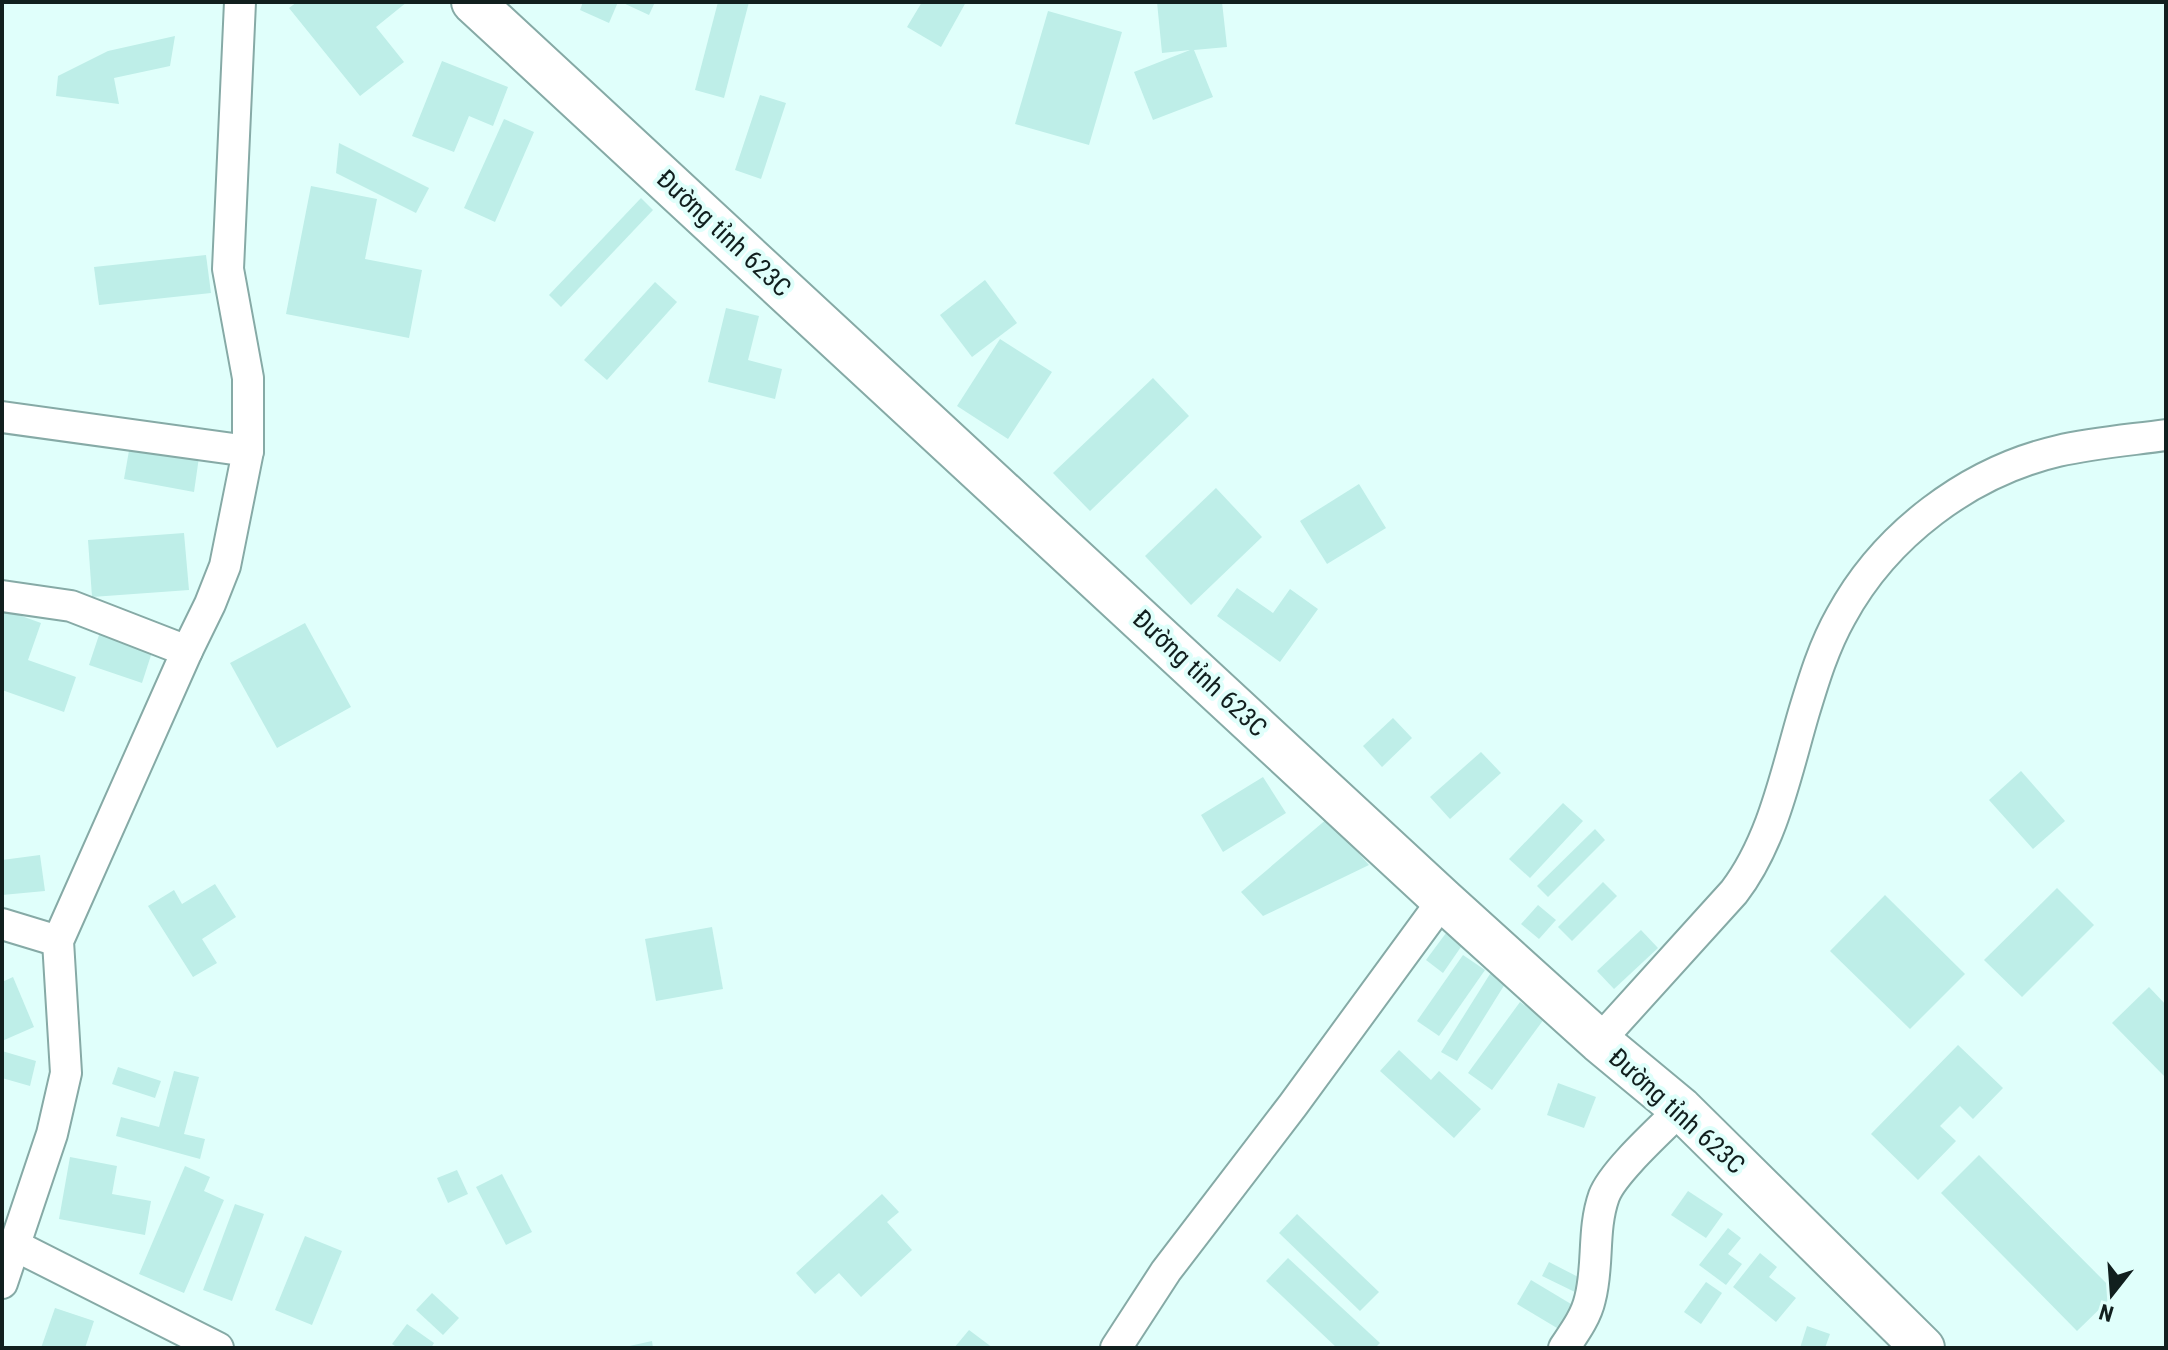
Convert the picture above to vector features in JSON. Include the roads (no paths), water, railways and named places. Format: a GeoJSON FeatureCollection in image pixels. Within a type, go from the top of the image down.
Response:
{"type":"FeatureCollection","features":[{"type":"Feature","properties":{"kind":"main road","name":"Đường tỉnh 623C"},"geometry":{"type":"LineString","coordinates":[[473,2],[1443,900],[1599,1041],[1681,1109],[1923,1348]]}},
{"type":"Feature","properties":{"kind":"street"},"geometry":{"type":"LineString","coordinates":[[2,1283],[52,1134],[66,1073],[58,941],[225,566],[248,451],[248,378],[228,269],[240,2]]}},
{"type":"Feature","properties":{"kind":"street"},"geometry":{"type":"LineString","coordinates":[[2,417],[248,451]]}},
{"type":"Feature","properties":{"kind":"street"},"geometry":{"type":"LineString","coordinates":[[1599,1041],[1747,876],[1772,820],[1816,670],[1828,643],[1866,576],[1895,543],[1955,495],[2018,464],[2057,451],[2166,435]]}},
{"type":"Feature","properties":{"kind":"street"},"geometry":{"type":"LineString","coordinates":[[2,596],[71,606],[187,651]]}},
{"type":"Feature","properties":{"kind":"street"},"geometry":{"type":"LineString","coordinates":[[1116,1348],[1166,1271],[1293,1105],[1443,900]]}},
{"type":"Feature","properties":{"kind":"street"},"geometry":{"type":"LineString","coordinates":[[2,924],[58,941]]}},
{"type":"Feature","properties":{"kind":"street"},"geometry":{"type":"LineString","coordinates":[[1564,1348],[1590,1300],[1597,1222],[1605,1193],[1614,1178],[1681,1109]]}},
{"type":"Feature","properties":{"kind":"street"},"geometry":{"type":"LineString","coordinates":[[14,1245],[218,1348]]}}]}
